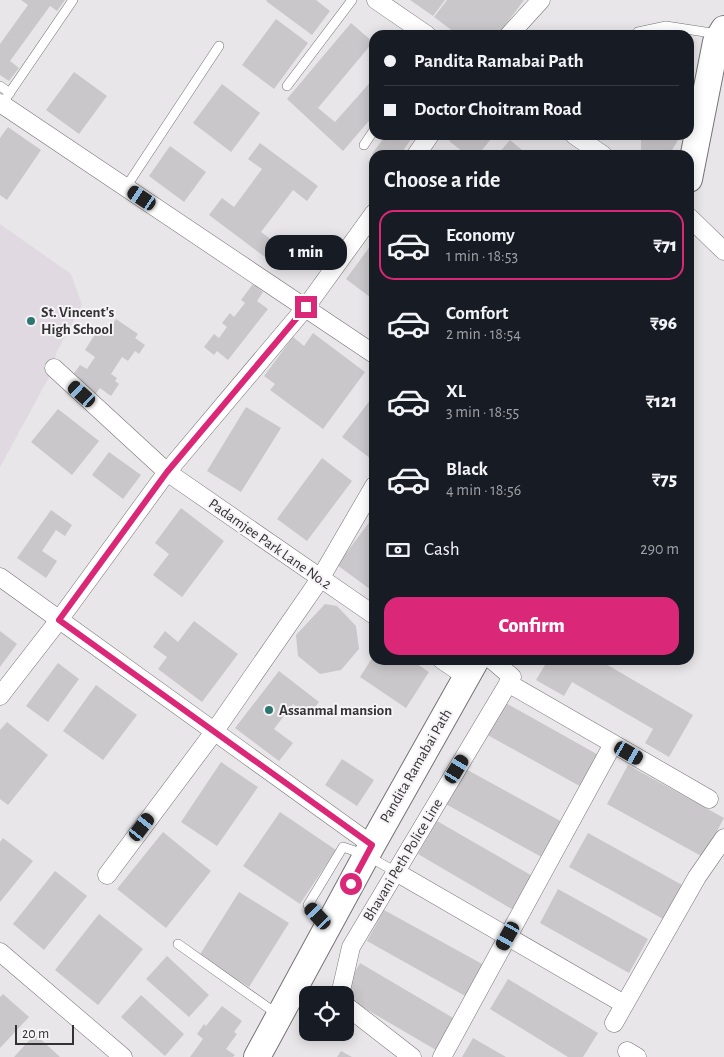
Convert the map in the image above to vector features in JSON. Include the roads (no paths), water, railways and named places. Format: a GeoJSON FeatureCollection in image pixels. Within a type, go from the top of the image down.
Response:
{"type":"FeatureCollection","features":[{"type":"Feature","properties":{"kind":"street"},"geometry":{"type":"LineString","coordinates":[[376,0],[420,30]]}},
{"type":"Feature","properties":{"kind":"street"},"geometry":{"type":"LineString","coordinates":[[514,30],[541,0]]}},
{"type":"Feature","properties":{"kind":"street"},"geometry":{"type":"LineString","coordinates":[[694,154],[716,42],[722,32]]}},
{"type":"Feature","properties":{"kind":"street"},"geometry":{"type":"LineString","coordinates":[[4,100],[126,186],[369,351]]}},
{"type":"Feature","properties":{"kind":"street"},"geometry":{"type":"LineString","coordinates":[[581,140],[596,150]]}},
{"type":"Feature","properties":{"kind":"street"},"geometry":{"type":"LineString","coordinates":[[0,696],[59,620],[167,472],[306,307],[369,220]]}},
{"type":"Feature","properties":{"kind":"street"},"geometry":{"type":"LineString","coordinates":[[694,221],[723,247]]}},
{"type":"Feature","properties":{"kind":"street","name":"Padamjee Park Lane No.2"},"geometry":{"type":"LineString","coordinates":[[54,368],[167,472],[369,612]]}},
{"type":"Feature","properties":{"kind":"street"},"geometry":{"type":"LineString","coordinates":[[107,875],[214,732],[320,579],[369,495]]}},
{"type":"Feature","properties":{"kind":"street"},"geometry":{"type":"LineString","coordinates":[[0,577],[214,732],[369,850]]}},
{"type":"Feature","properties":{"kind":"street"},"geometry":{"type":"LineString","coordinates":[[458,665],[471,669]]}},
{"type":"Feature","properties":{"kind":"street"},"geometry":{"type":"LineString","coordinates":[[498,665],[512,677],[508,683],[709,799]]}},
{"type":"Feature","properties":{"kind":"street","name":"Pandita Ramabai Path"},"geometry":{"type":"LineString","coordinates":[[257,1057],[369,850],[471,669]]}},
{"type":"Feature","properties":{"kind":"street","name":"Bhavani Peth Police Line"},"geometry":{"type":"LineString","coordinates":[[342,986],[351,947],[508,683]]}},
{"type":"Feature","properties":{"kind":"street"},"geometry":{"type":"LineString","coordinates":[[442,1057],[614,744]]}},
{"type":"Feature","properties":{"kind":"street"},"geometry":{"type":"LineString","coordinates":[[614,1023],[697,877],[724,838]]}},
{"type":"Feature","properties":{"kind":"street"},"geometry":{"type":"LineString","coordinates":[[396,872],[624,1004]]}},
{"type":"Feature","properties":{"kind":"street"},"geometry":{"type":"LineString","coordinates":[[0,952],[123,1057]]}},
{"type":"Feature","properties":{"kind":"street"},"geometry":{"type":"LineString","coordinates":[[354,1012],[412,1057]]}},
{"type":"Feature","properties":{"kind":"lane"},"geometry":{"type":"LineString","coordinates":[[4,100],[73,0]]}},
{"type":"Feature","properties":{"kind":"lane"},"geometry":{"type":"LineString","coordinates":[[287,86],[352,0]]}},
{"type":"Feature","properties":{"kind":"lane"},"geometry":{"type":"LineString","coordinates":[[647,30],[666,26],[722,32]]}},
{"type":"Feature","properties":{"kind":"lane"},"geometry":{"type":"LineString","coordinates":[[126,186],[219,46]]}},
{"type":"Feature","properties":{"kind":"lane"},"geometry":{"type":"LineString","coordinates":[[0,86],[4,100]]}},
{"type":"Feature","properties":{"kind":"lane"},"geometry":{"type":"LineString","coordinates":[[364,145],[369,138]]}},
{"type":"Feature","properties":{"kind":"lane"},"geometry":{"type":"LineString","coordinates":[[369,850],[396,872]]}},
{"type":"Feature","properties":{"kind":"lane"},"geometry":{"type":"LineString","coordinates":[[178,944],[279,1015]]}},
{"type":"Feature","properties":{"kind":"place","name":"St. Vincent's High School"},"geometry":{"type":"Point","coordinates":[31,321]}},
{"type":"Feature","properties":{"kind":"place","name":"Assanmal mansion"},"geometry":{"type":"Point","coordinates":[269,710]}}]}
